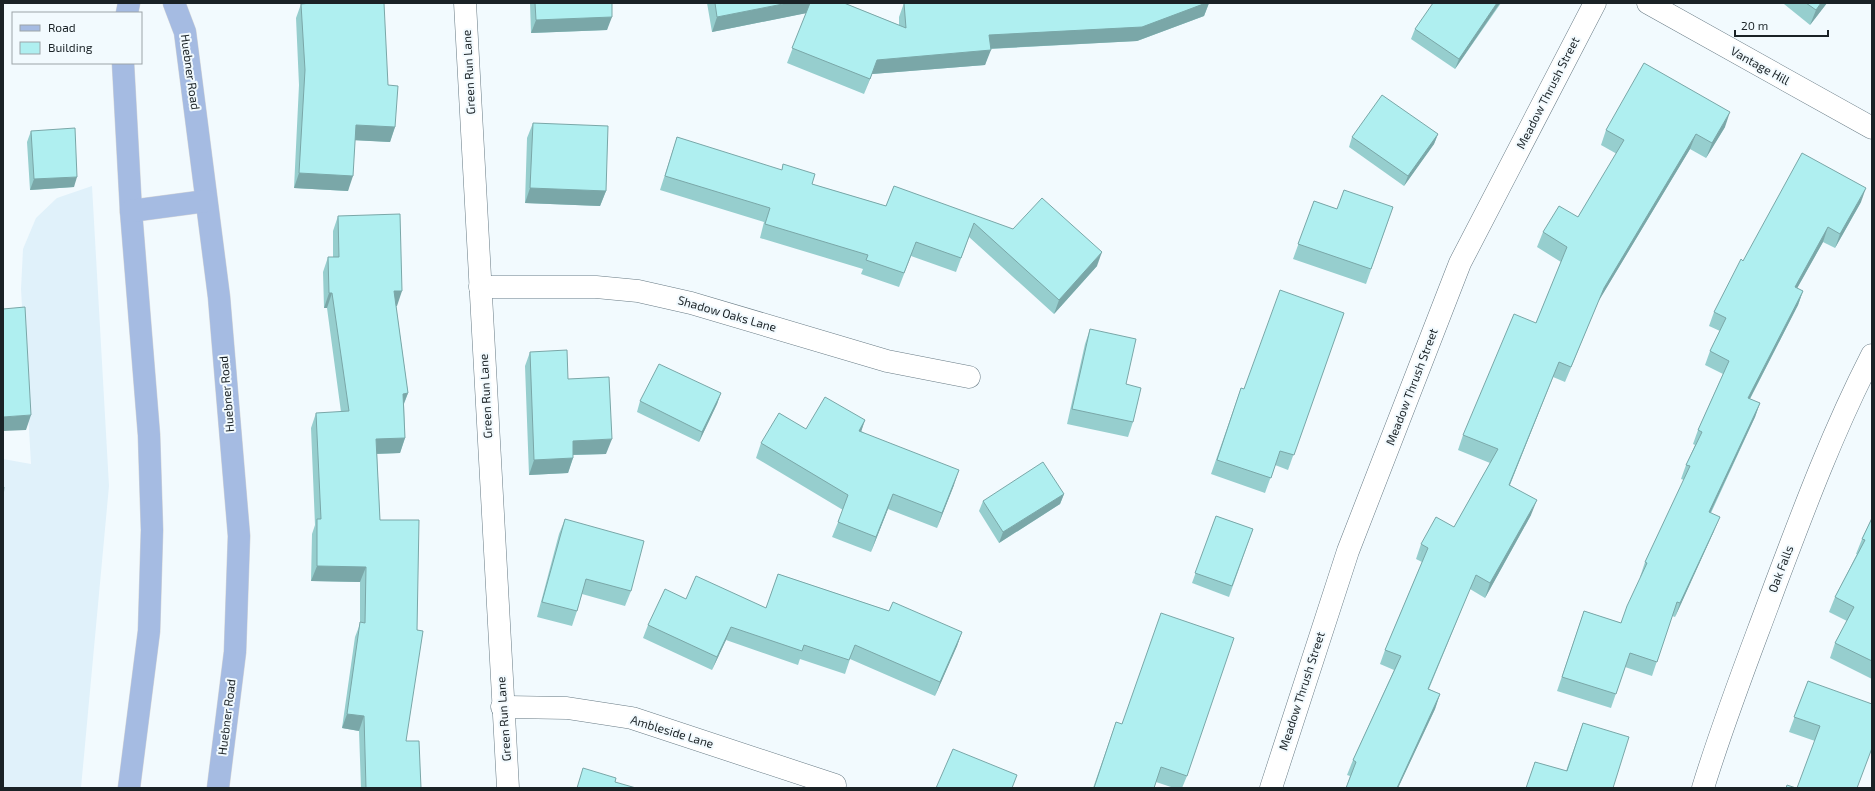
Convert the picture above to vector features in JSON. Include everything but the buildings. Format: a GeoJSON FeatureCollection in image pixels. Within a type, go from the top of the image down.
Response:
{"type":"FeatureCollection","features":[{"type":"Feature","properties":{"kind":"main road","name":"Huebner Road"},"geometry":{"type":"LineString","coordinates":[[174,3],[185,32],[219,297],[239,536],[235,652],[218,788]]}},
{"type":"Feature","properties":{"kind":"main road"},"geometry":{"type":"LineString","coordinates":[[123,64],[131,211],[149,436],[152,530],[149,631],[129,788]]}},
{"type":"Feature","properties":{"kind":"main road"},"geometry":{"type":"LineString","coordinates":[[131,211],[206,201]]}},
{"type":"Feature","properties":{"kind":"street","name":"Green Run Lane"},"geometry":{"type":"LineString","coordinates":[[465,3],[502,707],[508,788]]}},
{"type":"Feature","properties":{"kind":"street","name":"Meadow Thrush Street"},"geometry":{"type":"LineString","coordinates":[[1270,788],[1348,551],[1460,263],[1595,3]]}},
{"type":"Feature","properties":{"kind":"street","name":"Vantage Hill"},"geometry":{"type":"LineString","coordinates":[[1648,3],[1678,10],[1872,128]]}},
{"type":"Feature","properties":{"kind":"street","name":"Shadow Oaks Lane"},"geometry":{"type":"LineString","coordinates":[[480,287],[596,287],[638,291],[691,303],[887,361],[968,377]]}},
{"type":"Feature","properties":{"kind":"street","name":"Oak Falls"},"geometry":{"type":"LineString","coordinates":[[1703,788],[1720,734],[1816,476],[1855,388],[1872,355]]}},
{"type":"Feature","properties":{"kind":"street","name":"Ambleside Lane"},"geometry":{"type":"LineString","coordinates":[[502,707],[567,708],[632,718],[835,785]]}},
{"type":"Feature","properties":{"kind":"shaded area"},"geometry":{"type":"Polygon","coordinates":[[[92,186],[109,486],[81,788],[3,788],[3,459],[31,464],[21,289],[23,249],[36,218],[57,198],[92,186]]]}}]}
